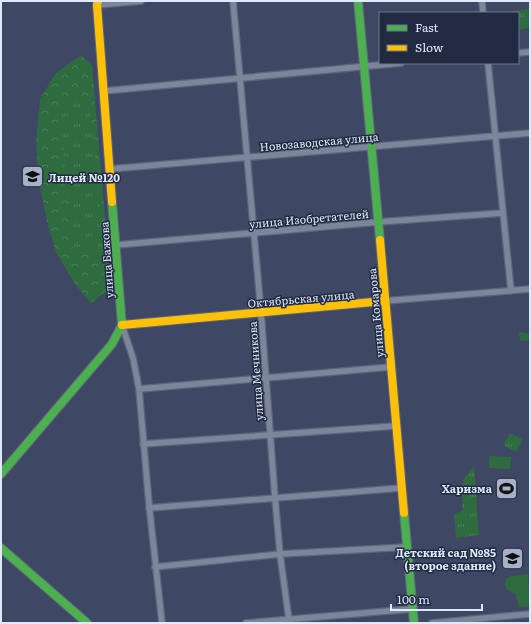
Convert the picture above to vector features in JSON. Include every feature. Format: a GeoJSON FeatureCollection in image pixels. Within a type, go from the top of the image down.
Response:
{"type":"FeatureCollection","features":[{"type":"Feature","properties":{"kind":"main road","name":"улица Комарова"},"geometry":{"type":"LineString","coordinates":[[358,1],[414,623]]}},
{"type":"Feature","properties":{"kind":"main road","name":"улица Бажова"},"geometry":{"type":"LineString","coordinates":[[98,3],[122,325]]}},
{"type":"Feature","properties":{"kind":"main road","name":"Октябрьская улица"},"geometry":{"type":"LineString","coordinates":[[122,325],[384,301]]}},
{"type":"Feature","properties":{"kind":"main road"},"geometry":{"type":"LineString","coordinates":[[1,474],[112,344],[122,325]]}},
{"type":"Feature","properties":{"kind":"main road"},"geometry":{"type":"LineString","coordinates":[[1,548],[87,623]]}},
{"type":"Feature","properties":{"kind":"street"},"geometry":{"type":"LineString","coordinates":[[98,3],[141,1]]}},
{"type":"Feature","properties":{"kind":"street","name":"улица Мечникова"},"geometry":{"type":"LineString","coordinates":[[232,1],[261,312],[274,498],[289,620]]}},
{"type":"Feature","properties":{"kind":"street"},"geometry":{"type":"LineString","coordinates":[[482,1],[483,12]]}},
{"type":"Feature","properties":{"kind":"street"},"geometry":{"type":"LineString","coordinates":[[519,53],[530,52]]}},
{"type":"Feature","properties":{"kind":"street"},"geometry":{"type":"LineString","coordinates":[[104,91],[389,64]]}},
{"type":"Feature","properties":{"kind":"street"},"geometry":{"type":"LineString","coordinates":[[488,64],[511,291]]}},
{"type":"Feature","properties":{"kind":"street","name":"Новозаводская улица"},"geometry":{"type":"LineString","coordinates":[[110,169],[530,133]]}},
{"type":"Feature","properties":{"kind":"street","name":"улица Изобретателей"},"geometry":{"type":"LineString","coordinates":[[116,244],[503,213]]}},
{"type":"Feature","properties":{"kind":"street","name":"Октябрьская улица"},"geometry":{"type":"LineString","coordinates":[[384,301],[530,289]]}},
{"type":"Feature","properties":{"kind":"street"},"geometry":{"type":"LineString","coordinates":[[122,325],[133,358],[139,389],[149,508],[162,623]]}},
{"type":"Feature","properties":{"kind":"street"},"geometry":{"type":"LineString","coordinates":[[139,389],[390,367]]}},
{"type":"Feature","properties":{"kind":"street"},"geometry":{"type":"LineString","coordinates":[[143,444],[396,426]]}},
{"type":"Feature","properties":{"kind":"street"},"geometry":{"type":"LineString","coordinates":[[149,508],[401,488]]}},
{"type":"Feature","properties":{"kind":"street"},"geometry":{"type":"LineString","coordinates":[[156,567],[280,554],[407,548]]}},
{"type":"Feature","properties":{"kind":"street"},"geometry":{"type":"LineString","coordinates":[[246,623],[412,609]]}},
{"type":"Feature","properties":{"kind":"street"},"geometry":{"type":"LineString","coordinates":[[432,623],[530,614]]}},
{"type":"Feature","properties":{"kind":"green space"},"geometry":{"type":"Polygon","coordinates":[[[530,9],[530,28],[519,30],[519,12],[513,11],[530,9]]]}},
{"type":"Feature","properties":{"kind":"green space"},"geometry":{"type":"Polygon","coordinates":[[[81,55],[92,65],[111,288],[91,303],[75,284],[56,252],[48,226],[39,181],[36,143],[40,99],[56,73],[81,55]]]}},
{"type":"Feature","properties":{"kind":"green space"},"geometry":{"type":"Polygon","coordinates":[[[89,99],[103,248],[73,251],[59,102],[89,99]]]}},
{"type":"Feature","properties":{"kind":"green space"},"geometry":{"type":"Polygon","coordinates":[[[519,332],[530,334],[530,340],[520,341],[519,332]]]}},
{"type":"Feature","properties":{"kind":"green space"},"geometry":{"type":"Polygon","coordinates":[[[510,433],[523,440],[516,452],[503,445],[510,433]]]}},
{"type":"Feature","properties":{"kind":"green space"},"geometry":{"type":"Polygon","coordinates":[[[489,456],[511,457],[510,469],[489,468],[489,456]]]}},
{"type":"Feature","properties":{"kind":"green space"},"geometry":{"type":"Polygon","coordinates":[[[474,466],[479,535],[456,538],[454,514],[462,511],[463,480],[474,466]]]}},
{"type":"Feature","properties":{"kind":"green space"},"geometry":{"type":"Polygon","coordinates":[[[528,574],[530,606],[519,607],[516,594],[507,590],[505,584],[506,579],[511,576],[528,574]]]}},
{"type":"Feature","properties":{"kind":"traffic: fast"},"geometry":{"type":"LineString","coordinates":[[358,1],[380,240]]}},
{"type":"Feature","properties":{"kind":"traffic: fast"},"geometry":{"type":"LineString","coordinates":[[1,474],[112,344],[122,325],[112,202]]}},
{"type":"Feature","properties":{"kind":"traffic: fast"},"geometry":{"type":"LineString","coordinates":[[404,513],[414,623]]}},
{"type":"Feature","properties":{"kind":"traffic: fast"},"geometry":{"type":"LineString","coordinates":[[1,548],[87,623]]}},
{"type":"Feature","properties":{"kind":"traffic: slow"},"geometry":{"type":"LineString","coordinates":[[98,1],[97,5],[112,202]]}},
{"type":"Feature","properties":{"kind":"traffic: slow"},"geometry":{"type":"LineString","coordinates":[[380,240],[404,513]]}},
{"type":"Feature","properties":{"kind":"traffic: slow"},"geometry":{"type":"LineString","coordinates":[[122,325],[384,301]]}},
{"type":"Feature","properties":{"kind":"place","name":"Лицей №120"},"geometry":{"type":"Point","coordinates":[32,177]}},
{"type":"Feature","properties":{"kind":"place","name":"Харизма"},"geometry":{"type":"Point","coordinates":[507,488]}},
{"type":"Feature","properties":{"kind":"place","name":"Детский сад №85 (второе здание)"},"geometry":{"type":"Point","coordinates":[512,558]}}]}
